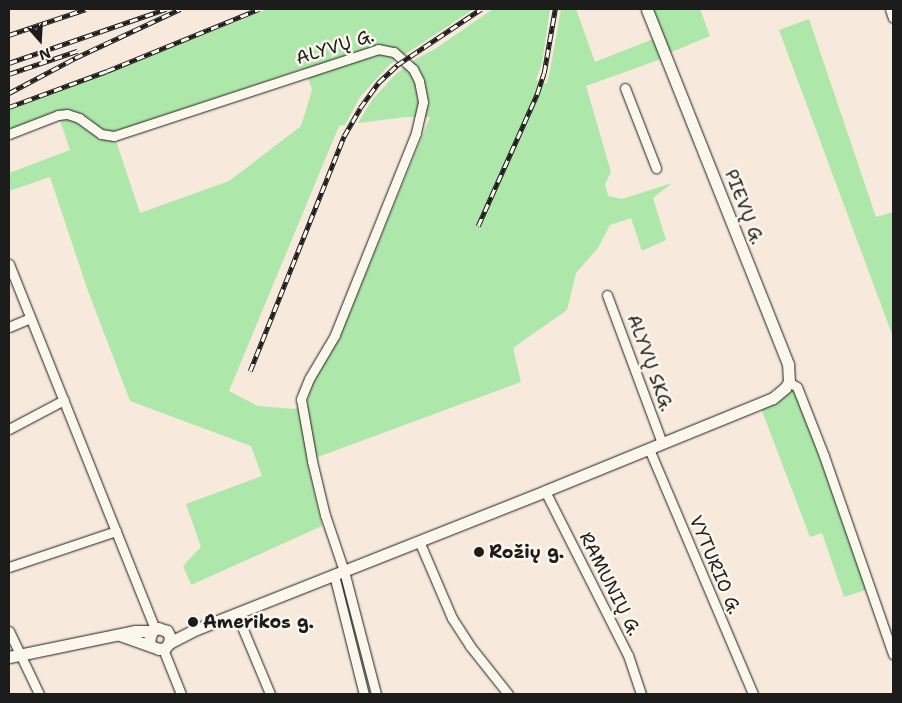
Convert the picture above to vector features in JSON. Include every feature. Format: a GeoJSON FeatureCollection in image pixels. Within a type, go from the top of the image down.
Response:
{"type":"FeatureCollection","features":[{"type":"Feature","properties":{"kind":"street","name":"PIEVŲ G."},"geometry":{"type":"LineString","coordinates":[[647,9],[745,261],[788,364],[789,382]]}},
{"type":"Feature","properties":{"kind":"street"},"geometry":{"type":"LineString","coordinates":[[890,9],[893,18]]}},
{"type":"Feature","properties":{"kind":"street","name":"ALYVŲ G."},"geometry":{"type":"LineString","coordinates":[[9,134],[58,115],[67,114],[78,118],[101,134],[108,137],[114,136],[378,49],[394,52],[412,69],[419,81],[423,102],[418,127],[335,335],[309,379],[301,399],[312,462],[339,573]]}},
{"type":"Feature","properties":{"kind":"street"},"geometry":{"type":"LineString","coordinates":[[625,88],[656,168]]}},
{"type":"Feature","properties":{"kind":"street"},"geometry":{"type":"LineString","coordinates":[[9,264],[157,630],[170,637],[161,646]]}},
{"type":"Feature","properties":{"kind":"street","name":"ALYVŲ SKG."},"geometry":{"type":"LineString","coordinates":[[607,295],[662,443]]}},
{"type":"Feature","properties":{"kind":"street"},"geometry":{"type":"LineString","coordinates":[[9,327],[30,318]]}},
{"type":"Feature","properties":{"kind":"street"},"geometry":{"type":"LineString","coordinates":[[120,635],[161,646],[197,629],[759,404],[780,394],[789,382],[797,387],[824,456],[893,654]]}},
{"type":"Feature","properties":{"kind":"street"},"geometry":{"type":"LineString","coordinates":[[9,429],[64,400]]}},
{"type":"Feature","properties":{"kind":"street","name":"VYTURIO G."},"geometry":{"type":"LineString","coordinates":[[649,449],[753,694]]}},
{"type":"Feature","properties":{"kind":"street","name":"RAMUNIŲ G."},"geometry":{"type":"LineString","coordinates":[[545,491],[624,649],[641,694]]}},
{"type":"Feature","properties":{"kind":"street"},"geometry":{"type":"LineString","coordinates":[[9,566],[116,531]]}},
{"type":"Feature","properties":{"kind":"street"},"geometry":{"type":"LineString","coordinates":[[419,541],[452,618],[470,646],[508,694]]}},
{"type":"Feature","properties":{"kind":"street"},"geometry":{"type":"LineString","coordinates":[[339,573],[364,694]]}},
{"type":"Feature","properties":{"kind":"street"},"geometry":{"type":"LineString","coordinates":[[339,573],[376,694]]}},
{"type":"Feature","properties":{"kind":"street"},"geometry":{"type":"LineString","coordinates":[[237,614],[270,694]]}},
{"type":"Feature","properties":{"kind":"street"},"geometry":{"type":"LineString","coordinates":[[14,656],[135,631],[197,629]]}},
{"type":"Feature","properties":{"kind":"street"},"geometry":{"type":"LineString","coordinates":[[157,630],[149,640],[161,646],[181,694]]}},
{"type":"Feature","properties":{"kind":"street"},"geometry":{"type":"LineString","coordinates":[[9,631],[14,656],[39,694]]}},
{"type":"Feature","properties":{"kind":"green space"},"geometry":{"type":"Polygon","coordinates":[[[268,9],[474,9],[390,64],[360,97],[345,125],[339,126],[229,391],[258,406],[294,409],[307,403],[313,379],[340,337],[430,117],[406,117],[358,123],[372,100],[396,74],[493,9],[550,9],[542,63],[536,80],[546,84],[561,9],[576,9],[595,62],[653,39],[661,59],[586,86],[611,172],[605,184],[608,196],[622,199],[672,183],[653,198],[666,240],[642,251],[631,218],[610,225],[598,248],[576,273],[567,310],[513,348],[521,382],[307,461],[322,526],[191,585],[183,566],[201,547],[186,504],[262,476],[251,446],[130,401],[88,291],[50,177],[9,191],[9,173],[70,150],[57,111],[9,131],[9,110],[268,9]],[[305,68],[113,132],[140,213],[229,181],[301,126],[312,90],[305,68]]]}},
{"type":"Feature","properties":{"kind":"green space"},"geometry":{"type":"Polygon","coordinates":[[[653,9],[700,9],[710,36],[669,53],[653,9]]]}},
{"type":"Feature","properties":{"kind":"green space"},"geometry":{"type":"Polygon","coordinates":[[[809,19],[876,217],[893,212],[893,337],[779,30],[809,19]]]}},
{"type":"Feature","properties":{"kind":"green space"},"geometry":{"type":"Polygon","coordinates":[[[797,387],[875,587],[844,597],[822,533],[810,537],[759,403],[785,388],[797,387]]]}},
{"type":"Feature","properties":{"kind":"railway"},"geometry":{"type":"LineString","coordinates":[[9,35],[86,9]]}},
{"type":"Feature","properties":{"kind":"railway"},"geometry":{"type":"LineString","coordinates":[[9,63],[166,9]]}},
{"type":"Feature","properties":{"kind":"railway"},"geometry":{"type":"LineString","coordinates":[[9,93],[75,58],[180,9]]}},
{"type":"Feature","properties":{"kind":"railway"},"geometry":{"type":"LineString","coordinates":[[9,107],[107,71],[259,9]]}},
{"type":"Feature","properties":{"kind":"railway"},"geometry":{"type":"LineString","coordinates":[[250,371],[344,136],[360,108],[378,83],[397,65],[481,9]]}},
{"type":"Feature","properties":{"kind":"railway"},"geometry":{"type":"LineString","coordinates":[[478,226],[537,94],[544,73],[555,9]]}},
{"type":"Feature","properties":{"kind":"railway"},"geometry":{"type":"LineString","coordinates":[[9,74],[77,51]]}},
{"type":"Feature","properties":{"kind":"place","name":"Rožių g."},"geometry":{"type":"Point","coordinates":[479,552]}},
{"type":"Feature","properties":{"kind":"place","name":"Amerikos g."},"geometry":{"type":"Point","coordinates":[193,622]}}]}
